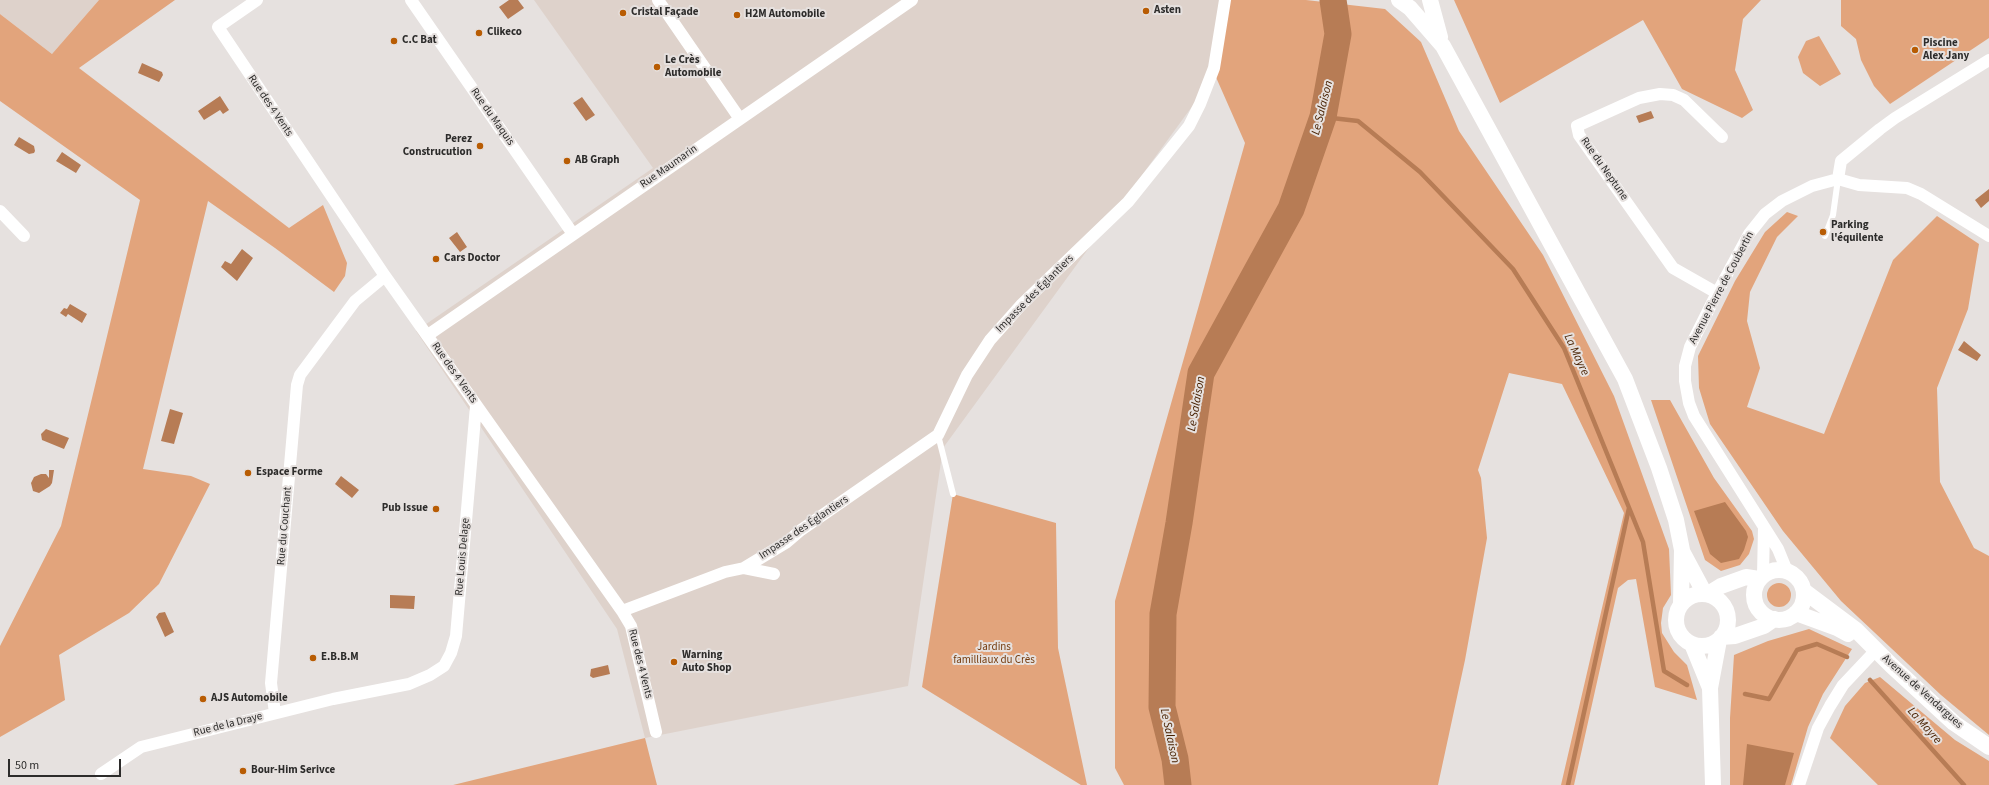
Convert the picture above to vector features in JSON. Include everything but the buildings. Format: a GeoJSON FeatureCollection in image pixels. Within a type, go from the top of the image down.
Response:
{"type":"FeatureCollection","features":[{"type":"Feature","properties":{"kind":"main road"},"geometry":{"type":"LineString","coordinates":[[1398,0],[1415,13],[1443,46],[1625,379],[1659,468],[1676,520],[1682,550],[1681,604],[1676,619],[1677,627],[1680,634],[1692,644],[1710,688]]}},
{"type":"Feature","properties":{"kind":"main road"},"geometry":{"type":"LineString","coordinates":[[1430,0],[1443,46]]}},
{"type":"Feature","properties":{"kind":"main road"},"geometry":{"type":"LineString","coordinates":[[1682,550],[1707,594],[1722,602],[1726,608],[1728,624],[1720,639],[1710,688],[1713,785]]}},
{"type":"Feature","properties":{"kind":"main road"},"geometry":{"type":"LineString","coordinates":[[1692,644],[1709,645],[1720,639],[1735,636],[1764,626],[1774,620],[1790,617],[1796,613],[1803,603],[1804,591],[1798,579],[1787,571],[1778,569],[1770,571],[1761,577],[1754,590],[1755,603],[1762,614],[1774,620]]}},
{"type":"Feature","properties":{"kind":"main road"},"geometry":{"type":"LineString","coordinates":[[1681,604],[1692,596],[1707,594],[1721,586],[1746,577],[1761,577]]}},
{"type":"Feature","properties":{"kind":"main road","name":"Avenue de Vendargues"},"geometry":{"type":"LineString","coordinates":[[1804,591],[1856,630],[1954,723],[1989,747]]}},
{"type":"Feature","properties":{"kind":"main road","name":"Avenue de Vendargues"},"geometry":{"type":"LineString","coordinates":[[1796,613],[1837,628],[1876,650]]}},
{"type":"Feature","properties":{"kind":"street","name":"Rue des 4 Vents"},"geometry":{"type":"LineString","coordinates":[[257,0],[218,27],[385,276],[622,611],[630,626],[656,732]]}},
{"type":"Feature","properties":{"kind":"street","name":"Rue du Maquis"},"geometry":{"type":"LineString","coordinates":[[411,0],[573,234]]}},
{"type":"Feature","properties":{"kind":"street"},"geometry":{"type":"LineString","coordinates":[[658,0],[740,119]]}},
{"type":"Feature","properties":{"kind":"street","name":"Impasse des Églantiers"},"geometry":{"type":"LineString","coordinates":[[622,611],[725,572],[744,568],[787,542],[801,530],[938,435],[967,375],[990,340],[1022,304],[1128,202],[1190,126],[1214,68],[1225,0]]}},
{"type":"Feature","properties":{"kind":"street","name":"Rue Maumarin"},"geometry":{"type":"LineString","coordinates":[[428,335],[740,119],[906,1]]}},
{"type":"Feature","properties":{"kind":"street"},"geometry":{"type":"LineString","coordinates":[[1989,60],[1895,118],[1880,129],[1841,161],[1838,180],[1859,185],[1907,188],[1921,194],[1989,236]]}},
{"type":"Feature","properties":{"kind":"street","name":"Rue du Neptune"},"geometry":{"type":"LineString","coordinates":[[1717,293],[1673,268],[1579,135],[1577,126],[1639,98],[1667,94],[1684,100],[1699,112],[1722,137]]}},
{"type":"Feature","properties":{"kind":"street","name":"Avenue Pierre de Coubertin"},"geometry":{"type":"LineString","coordinates":[[1787,571],[1778,549],[1694,416],[1686,393],[1685,381],[1687,357],[1695,336],[1749,234],[1765,214],[1774,206],[1797,192],[1838,180]]}},
{"type":"Feature","properties":{"kind":"street"},"geometry":{"type":"LineString","coordinates":[[0,211],[24,236]]}},
{"type":"Feature","properties":{"kind":"street","name":"Rue du Couchant"},"geometry":{"type":"LineString","coordinates":[[275,713],[271,683],[298,380],[300,375],[355,301],[385,276]]}},
{"type":"Feature","properties":{"kind":"street","name":"Rue Louis Delage"},"geometry":{"type":"LineString","coordinates":[[409,684],[430,675],[444,666],[451,653],[456,636],[476,406]]}},
{"type":"Feature","properties":{"kind":"street"},"geometry":{"type":"LineString","coordinates":[[1761,577],[1764,528]]}},
{"type":"Feature","properties":{"kind":"street","name":"Impasse des Églantiers"},"geometry":{"type":"LineString","coordinates":[[744,568],[774,574]]}},
{"type":"Feature","properties":{"kind":"street"},"geometry":{"type":"LineString","coordinates":[[1799,785],[1818,728],[1830,706],[1843,685],[1876,650]]}},
{"type":"Feature","properties":{"kind":"street","name":"Rue de la Draye"},"geometry":{"type":"LineString","coordinates":[[101,774],[141,747],[275,713],[409,684]]}},
{"type":"Feature","properties":{"kind":"lane"},"geometry":{"type":"LineString","coordinates":[[1826,236],[1833,215],[1838,180]]}},
{"type":"Feature","properties":{"kind":"lane"},"geometry":{"type":"LineString","coordinates":[[938,435],[953,494]]}},
{"type":"Feature","properties":{"kind":"shaded area"},"geometry":{"type":"Polygon","coordinates":[[[0,0],[99,0],[52,54],[0,14],[0,0]]]}},
{"type":"Feature","properties":{"kind":"shaded area"},"geometry":{"type":"Polygon","coordinates":[[[509,0],[518,0],[524,8],[508,19],[499,7],[509,0]]]}},
{"type":"Feature","properties":{"kind":"shaded area"},"geometry":{"type":"Polygon","coordinates":[[[534,0],[1230,0],[1215,75],[943,448],[908,686],[645,738],[617,629],[416,331],[653,168],[534,0]]]}},
{"type":"Feature","properties":{"kind":"shaded area"},"geometry":{"type":"Polygon","coordinates":[[[142,63],[162,72],[163,75],[159,82],[138,73],[142,63]]]}},
{"type":"Feature","properties":{"kind":"shaded area"},"geometry":{"type":"Polygon","coordinates":[[[220,96],[229,110],[223,114],[220,110],[204,120],[198,111],[220,96]]]}},
{"type":"Feature","properties":{"kind":"shaded area"},"geometry":{"type":"Polygon","coordinates":[[[582,97],[595,115],[586,121],[573,103],[582,97]]]}},
{"type":"Feature","properties":{"kind":"shaded area"},"geometry":{"type":"Polygon","coordinates":[[[1651,111],[1654,118],[1639,123],[1636,116],[1651,111]]]}},
{"type":"Feature","properties":{"kind":"shaded area"},"geometry":{"type":"Polygon","coordinates":[[[19,137],[34,146],[34,153],[29,154],[14,145],[19,137]]]}},
{"type":"Feature","properties":{"kind":"shaded area"},"geometry":{"type":"Polygon","coordinates":[[[62,152],[81,165],[76,173],[56,161],[62,152]]]}},
{"type":"Feature","properties":{"kind":"shaded area"},"geometry":{"type":"Polygon","coordinates":[[[1989,189],[1989,201],[1981,208],[1975,200],[1989,189]]]}},
{"type":"Feature","properties":{"kind":"shaded area"},"geometry":{"type":"Polygon","coordinates":[[[457,232],[467,247],[460,252],[449,238],[457,232]]]}},
{"type":"Feature","properties":{"kind":"shaded area"},"geometry":{"type":"Polygon","coordinates":[[[242,249],[253,258],[237,281],[221,267],[225,261],[231,264],[242,249]]]}},
{"type":"Feature","properties":{"kind":"shaded area"},"geometry":{"type":"Polygon","coordinates":[[[70,304],[87,314],[82,323],[68,314],[66,317],[60,313],[64,308],[67,309],[70,304]]]}},
{"type":"Feature","properties":{"kind":"shaded area"},"geometry":{"type":"Polygon","coordinates":[[[1964,341],[1981,355],[1977,361],[1958,350],[1964,341]]]}},
{"type":"Feature","properties":{"kind":"shaded area"},"geometry":{"type":"Polygon","coordinates":[[[170,409],[183,413],[174,444],[161,441],[170,409]]]}},
{"type":"Feature","properties":{"kind":"shaded area"},"geometry":{"type":"Polygon","coordinates":[[[46,429],[69,438],[64,449],[42,440],[41,434],[46,429]]]}},
{"type":"Feature","properties":{"kind":"shaded area"},"geometry":{"type":"Polygon","coordinates":[[[49,470],[54,470],[52,483],[50,486],[39,493],[33,491],[31,483],[34,477],[41,474],[46,474],[49,478],[49,470]]]}},
{"type":"Feature","properties":{"kind":"shaded area"},"geometry":{"type":"Polygon","coordinates":[[[341,476],[359,490],[352,498],[335,484],[341,476]]]}},
{"type":"Feature","properties":{"kind":"shaded area"},"geometry":{"type":"Polygon","coordinates":[[[1725,502],[1746,531],[1748,537],[1744,550],[1739,559],[1721,563],[1710,554],[1694,511],[1725,502]]]}},
{"type":"Feature","properties":{"kind":"shaded area"},"geometry":{"type":"Polygon","coordinates":[[[390,595],[415,596],[414,609],[390,608],[390,595]]]}},
{"type":"Feature","properties":{"kind":"shaded area"},"geometry":{"type":"Polygon","coordinates":[[[165,612],[174,632],[165,637],[156,617],[159,613],[165,612]]]}},
{"type":"Feature","properties":{"kind":"shaded area"},"geometry":{"type":"Polygon","coordinates":[[[608,665],[610,674],[593,678],[590,676],[591,669],[608,665]]]}},
{"type":"Feature","properties":{"kind":"shaded area"},"geometry":{"type":"Polygon","coordinates":[[[1747,744],[1794,753],[1785,785],[1743,785],[1747,744]]]}},
{"type":"Feature","properties":{"kind":"green space"},"geometry":{"type":"Polygon","coordinates":[[[99,0],[175,0],[79,68],[289,228],[323,205],[347,263],[345,276],[334,292],[208,201],[143,469],[191,476],[210,484],[159,584],[129,613],[59,655],[65,700],[0,737],[0,646],[61,526],[140,200],[0,101],[0,14],[52,54],[99,0]]]}},
{"type":"Feature","properties":{"kind":"green space"},"geometry":{"type":"Polygon","coordinates":[[[1230,0],[1306,0],[1385,9],[1421,42],[1459,131],[1543,255],[1614,396],[1669,549],[1671,595],[1663,608],[1661,623],[1662,633],[1674,652],[1687,665],[1697,700],[1655,687],[1636,579],[1628,580],[1618,588],[1574,785],[1561,785],[1624,513],[1562,384],[1509,373],[1478,470],[1481,478],[1487,538],[1465,660],[1438,785],[1124,785],[1115,768],[1115,601],[1245,143],[1215,75],[1230,0]]]}},
{"type":"Feature","properties":{"kind":"green space"},"geometry":{"type":"Polygon","coordinates":[[[1454,0],[1761,0],[1743,19],[1735,70],[1753,110],[1742,118],[1682,89],[1643,20],[1500,103],[1454,0]]]}},
{"type":"Feature","properties":{"kind":"green space","name":"Piscine Alex Jany"},"geometry":{"type":"Polygon","coordinates":[[[1841,0],[1989,0],[1989,38],[1890,104],[1874,86],[1861,60],[1856,39],[1841,26],[1841,0]]]}},
{"type":"Feature","properties":{"kind":"green space"},"geometry":{"type":"Polygon","coordinates":[[[1819,36],[1841,74],[1820,86],[1803,73],[1798,57],[1806,41],[1819,36]]]}},
{"type":"Feature","properties":{"kind":"green space"},"geometry":{"type":"Polygon","coordinates":[[[1787,212],[1798,216],[1777,237],[1750,292],[1747,321],[1760,368],[1747,407],[1824,434],[1893,260],[1937,216],[1979,244],[1968,309],[1937,388],[1940,482],[1974,548],[1989,556],[1989,735],[1941,695],[1841,601],[1783,531],[1710,424],[1699,388],[1698,356],[1735,281],[1765,232],[1787,212]]]}},
{"type":"Feature","properties":{"kind":"green space"},"geometry":{"type":"Polygon","coordinates":[[[1651,400],[1670,400],[1714,478],[1752,531],[1754,539],[1749,554],[1740,565],[1721,571],[1705,560],[1651,400]]]}},
{"type":"Feature","properties":{"kind":"green space","name":"Jardins familliaux du Crès"},"geometry":{"type":"Polygon","coordinates":[[[953,494],[1056,523],[1058,648],[1087,785],[1081,785],[922,687],[953,494]]]}},
{"type":"Feature","properties":{"kind":"green space"},"geometry":{"type":"Polygon","coordinates":[[[1779,583],[1784,584],[1790,590],[1790,600],[1784,606],[1779,607],[1774,606],[1768,600],[1767,595],[1768,590],[1774,584],[1779,583]]]}},
{"type":"Feature","properties":{"kind":"green space"},"geometry":{"type":"Polygon","coordinates":[[[1809,629],[1852,649],[1823,694],[1808,727],[1791,785],[1730,785],[1730,718],[1734,655],[1768,641],[1809,629]]]}},
{"type":"Feature","properties":{"kind":"green space"},"geometry":{"type":"Polygon","coordinates":[[[1880,677],[1955,740],[1989,761],[1989,785],[1878,785],[1830,738],[1845,706],[1865,683],[1880,677]]]}},
{"type":"Feature","properties":{"kind":"green space"},"geometry":{"type":"Polygon","coordinates":[[[645,738],[657,785],[453,785],[645,738]]]}},
{"type":"Feature","properties":{"kind":"waterway","name":"Le Salaison"},"geometry":{"type":"LineString","coordinates":[[1178,785],[1175,759],[1162,707],[1163,614],[1179,523],[1201,373],[1291,209],[1323,117],[1338,34],[1333,0]]}},
{"type":"Feature","properties":{"kind":"waterway","name":"La Mayre"},"geometry":{"type":"LineString","coordinates":[[1323,117],[1358,121],[1420,172],[1513,269],[1564,348],[1643,542],[1664,671],[1687,685]]}},
{"type":"Feature","properties":{"kind":"waterway"},"geometry":{"type":"LineString","coordinates":[[1568,785],[1629,508]]}},
{"type":"Feature","properties":{"kind":"waterway","name":"La Mayre"},"geometry":{"type":"LineString","coordinates":[[1745,694],[1769,699],[1797,650],[1817,644],[1847,657]]}},
{"type":"Feature","properties":{"kind":"waterway","name":"La Mayre"},"geometry":{"type":"LineString","coordinates":[[1870,680],[1964,785]]}},
{"type":"Feature","properties":{"kind":"place","name":"Asten"},"geometry":{"type":"Point","coordinates":[1146,11]}},
{"type":"Feature","properties":{"kind":"place","name":"Cristal Façade"},"geometry":{"type":"Point","coordinates":[623,13]}},
{"type":"Feature","properties":{"kind":"place","name":"H2M Automobile"},"geometry":{"type":"Point","coordinates":[737,15]}},
{"type":"Feature","properties":{"kind":"place","name":"Clikeco"},"geometry":{"type":"Point","coordinates":[479,33]}},
{"type":"Feature","properties":{"kind":"place","name":"C.C Bat"},"geometry":{"type":"Point","coordinates":[394,41]}},
{"type":"Feature","properties":{"kind":"place","name":"Piscine Alex Jany"},"geometry":{"type":"Point","coordinates":[1915,50]}},
{"type":"Feature","properties":{"kind":"place","name":"Le Crès Automobile"},"geometry":{"type":"Point","coordinates":[657,67]}},
{"type":"Feature","properties":{"kind":"place","name":"Perez Construcution"},"geometry":{"type":"Point","coordinates":[480,146]}},
{"type":"Feature","properties":{"kind":"place","name":"AB Graph"},"geometry":{"type":"Point","coordinates":[567,161]}},
{"type":"Feature","properties":{"kind":"place","name":"Parking l'équilente"},"geometry":{"type":"Point","coordinates":[1823,232]}},
{"type":"Feature","properties":{"kind":"place","name":"Cars Doctor"},"geometry":{"type":"Point","coordinates":[436,259]}},
{"type":"Feature","properties":{"kind":"place","name":"Espace Forme"},"geometry":{"type":"Point","coordinates":[248,473]}},
{"type":"Feature","properties":{"kind":"place","name":"Pub Issue"},"geometry":{"type":"Point","coordinates":[436,509]}},
{"type":"Feature","properties":{"kind":"place","name":"E.B.B.M"},"geometry":{"type":"Point","coordinates":[313,658]}},
{"type":"Feature","properties":{"kind":"place","name":"Warning Auto Shop"},"geometry":{"type":"Point","coordinates":[674,662]}},
{"type":"Feature","properties":{"kind":"place","name":"AJS Automobile"},"geometry":{"type":"Point","coordinates":[203,699]}},
{"type":"Feature","properties":{"kind":"place","name":"Bour-Him Serivce"},"geometry":{"type":"Point","coordinates":[243,771]}}]}
